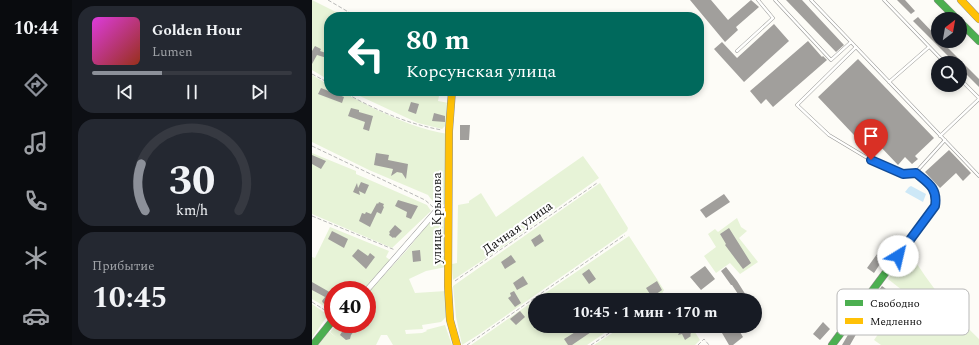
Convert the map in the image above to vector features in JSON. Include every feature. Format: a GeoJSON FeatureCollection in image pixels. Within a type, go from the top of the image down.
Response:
{"type":"FeatureCollection","features":[{"type":"Feature","properties":{"kind":"main road"},"geometry":{"type":"LineString","coordinates":[[938,0],[950,12]]}},
{"type":"Feature","properties":{"kind":"main road"},"geometry":{"type":"LineString","coordinates":[[961,0],[979,19]]}},
{"type":"Feature","properties":{"kind":"main road"},"geometry":{"type":"LineString","coordinates":[[967,29],[979,41]]}},
{"type":"Feature","properties":{"kind":"main road","name":"улица Крылова"},"geometry":{"type":"LineString","coordinates":[[452,96],[449,131],[448,286],[450,320],[457,345]]}},
{"type":"Feature","properties":{"kind":"main road"},"geometry":{"type":"LineString","coordinates":[[871,160],[903,174],[916,173],[930,185],[937,196],[935,206],[873,289]]}},
{"type":"Feature","properties":{"kind":"main road"},"geometry":{"type":"LineString","coordinates":[[313,345],[324,331]]}},
{"type":"Feature","properties":{"kind":"main road"},"geometry":{"type":"LineString","coordinates":[[832,345],[839,335]]}},
{"type":"Feature","properties":{"kind":"street"},"geometry":{"type":"LineString","coordinates":[[375,281],[437,210],[448,210]]}},
{"type":"Feature","properties":{"kind":"lane"},"geometry":{"type":"LineString","coordinates":[[737,51],[774,18],[758,0]]}},
{"type":"Feature","properties":{"kind":"lane"},"geometry":{"type":"LineString","coordinates":[[775,0],[831,60],[851,42]]}},
{"type":"Feature","properties":{"kind":"lane"},"geometry":{"type":"LineString","coordinates":[[811,0],[979,176]]}},
{"type":"Feature","properties":{"kind":"lane"},"geometry":{"type":"LineString","coordinates":[[884,0],[938,56]]}},
{"type":"Feature","properties":{"kind":"lane"},"geometry":{"type":"LineString","coordinates":[[856,47],[797,105],[829,135],[871,160]]}},
{"type":"Feature","properties":{"kind":"lane"},"geometry":{"type":"LineString","coordinates":[[889,82],[929,47]]}},
{"type":"Feature","properties":{"kind":"lane"},"geometry":{"type":"LineString","coordinates":[[940,136],[979,99],[967,86]]}},
{"type":"Feature","properties":{"kind":"lane"},"geometry":{"type":"LineString","coordinates":[[916,173],[945,140]]}},
{"type":"Feature","properties":{"kind":"path"},"geometry":{"type":"LineString","coordinates":[[328,0],[348,12]]}},
{"type":"Feature","properties":{"kind":"path"},"geometry":{"type":"LineString","coordinates":[[312,74],[324,80]]}},
{"type":"Feature","properties":{"kind":"path"},"geometry":{"type":"LineString","coordinates":[[352,96],[392,116],[425,127],[449,131]]}},
{"type":"Feature","properties":{"kind":"path"},"geometry":{"type":"LineString","coordinates":[[312,146],[425,200],[437,210]]}},
{"type":"Feature","properties":{"kind":"path","name":"Дачная улица"},"geometry":{"type":"LineString","coordinates":[[448,286],[597,183]]}},
{"type":"Feature","properties":{"kind":"path"},"geometry":{"type":"LineString","coordinates":[[312,216],[401,252]]}},
{"type":"Feature","properties":{"kind":"path"},"geometry":{"type":"LineString","coordinates":[[467,345],[625,235]]}},
{"type":"Feature","properties":{"kind":"path"},"geometry":{"type":"LineString","coordinates":[[312,302],[324,310]]}},
{"type":"Feature","properties":{"kind":"path"},"geometry":{"type":"LineString","coordinates":[[591,345],[609,333]]}},
{"type":"Feature","properties":{"kind":"path"},"geometry":{"type":"LineString","coordinates":[[698,345],[704,339],[709,345]]}},
{"type":"Feature","properties":{"kind":"green space"},"geometry":{"type":"Polygon","coordinates":[[[312,0],[336,12],[324,12],[324,77],[312,70],[312,0]]]}},
{"type":"Feature","properties":{"kind":"green space"},"geometry":{"type":"Polygon","coordinates":[[[312,75],[324,82],[324,96],[350,96],[375,109],[411,124],[448,134],[446,203],[439,205],[428,195],[369,170],[312,142],[312,75]]]}},
{"type":"Feature","properties":{"kind":"green space"},"geometry":{"type":"Polygon","coordinates":[[[360,96],[439,96],[438,101],[449,103],[448,123],[442,129],[418,123],[360,96]]]}},
{"type":"Feature","properties":{"kind":"green space"},"geometry":{"type":"Polygon","coordinates":[[[312,153],[356,171],[356,174],[427,205],[431,211],[392,248],[312,214],[312,153]]]}},
{"type":"Feature","properties":{"kind":"green space"},"geometry":{"type":"Polygon","coordinates":[[[583,156],[599,178],[453,280],[452,264],[457,263],[458,205],[469,203],[469,201],[481,193],[496,217],[583,156]]]}},
{"type":"Feature","properties":{"kind":"green space"},"geometry":{"type":"Polygon","coordinates":[[[600,183],[628,228],[627,231],[538,293],[528,293],[528,300],[462,345],[456,317],[453,286],[600,183]]]}},
{"type":"Feature","properties":{"kind":"green space"},"geometry":{"type":"Polygon","coordinates":[[[441,216],[444,220],[445,252],[442,253],[443,256],[446,256],[446,267],[426,271],[409,279],[415,293],[446,291],[446,317],[441,322],[422,325],[423,329],[405,330],[406,334],[422,333],[427,331],[426,330],[445,325],[452,345],[393,345],[387,335],[381,335],[376,345],[316,345],[326,333],[331,333],[337,338],[331,333],[376,333],[376,284],[429,223],[441,216]]]}},
{"type":"Feature","properties":{"kind":"green space"},"geometry":{"type":"Polygon","coordinates":[[[737,218],[741,227],[747,231],[739,238],[758,262],[740,274],[730,263],[716,273],[704,256],[716,247],[708,234],[715,229],[718,232],[737,218]]]}},
{"type":"Feature","properties":{"kind":"green space"},"geometry":{"type":"Polygon","coordinates":[[[330,227],[389,251],[386,257],[390,260],[371,281],[324,281],[324,306],[312,299],[312,257],[315,258],[330,227]]]}},
{"type":"Feature","properties":{"kind":"green space"},"geometry":{"type":"Polygon","coordinates":[[[629,236],[664,290],[662,293],[545,293],[629,236]]]}},
{"type":"Feature","properties":{"kind":"green space"},"geometry":{"type":"Polygon","coordinates":[[[909,251],[935,289],[901,289],[888,279],[909,251]]]}},
{"type":"Feature","properties":{"kind":"green space"},"geometry":{"type":"Polygon","coordinates":[[[312,304],[324,312],[324,321],[312,338],[312,304]]]}},
{"type":"Feature","properties":{"kind":"green space"},"geometry":{"type":"Polygon","coordinates":[[[528,305],[528,333],[605,333],[587,345],[471,345],[528,305]]]}},
{"type":"Feature","properties":{"kind":"green space"},"geometry":{"type":"Polygon","coordinates":[[[969,329],[979,339],[979,345],[881,345],[874,340],[878,335],[969,335],[969,329]]]}},
{"type":"Feature","properties":{"kind":"green space"},"geometry":{"type":"Polygon","coordinates":[[[612,333],[696,333],[700,340],[695,345],[594,345],[612,333]]]}},
{"type":"Feature","properties":{"kind":"water"},"geometry":{"type":"Polygon","coordinates":[[[911,186],[926,194],[923,202],[905,192],[911,186]]]}},
{"type":"Feature","properties":{"kind":"building"},"geometry":{"type":"Polygon","coordinates":[[[690,0],[711,0],[728,20],[751,0],[759,7],[736,27],[738,30],[725,42],[704,17],[704,12],[700,12],[690,0]]]}},
{"type":"Feature","properties":{"kind":"building"},"geometry":{"type":"Polygon","coordinates":[[[786,0],[802,0],[844,45],[836,52],[786,0]]]}},
{"type":"Feature","properties":{"kind":"building"},"geometry":{"type":"Polygon","coordinates":[[[897,0],[905,0],[915,11],[911,14],[897,0]]]}},
{"type":"Feature","properties":{"kind":"building"},"geometry":{"type":"Polygon","coordinates":[[[918,17],[931,31],[931,39],[913,21],[918,17]]]}},
{"type":"Feature","properties":{"kind":"building"},"geometry":{"type":"Polygon","coordinates":[[[774,24],[789,41],[744,82],[714,49],[722,42],[737,58],[774,24]]]}},
{"type":"Feature","properties":{"kind":"building"},"geometry":{"type":"Polygon","coordinates":[[[808,41],[822,57],[823,56],[827,60],[773,107],[766,99],[761,104],[750,91],[808,41]]]}},
{"type":"Feature","properties":{"kind":"building"},"geometry":{"type":"Polygon","coordinates":[[[315,46],[321,49],[320,51],[324,52],[324,57],[317,55],[312,64],[312,51],[315,46]]]}},
{"type":"Feature","properties":{"kind":"building"},"geometry":{"type":"Polygon","coordinates":[[[940,48],[948,48],[956,56],[948,56],[940,48]]]}},
{"type":"Feature","properties":{"kind":"building"},"geometry":{"type":"Polygon","coordinates":[[[858,59],[934,138],[915,156],[918,159],[912,164],[905,157],[898,165],[879,145],[871,153],[818,97],[858,59]]]}},
{"type":"Feature","properties":{"kind":"building"},"geometry":{"type":"Polygon","coordinates":[[[967,67],[979,79],[979,87],[967,75],[967,67]]]}},
{"type":"Feature","properties":{"kind":"building"},"geometry":{"type":"Polygon","coordinates":[[[321,88],[324,89],[324,96],[344,97],[342,103],[318,94],[321,88]]]}},
{"type":"Feature","properties":{"kind":"building"},"geometry":{"type":"Polygon","coordinates":[[[411,102],[419,104],[416,114],[408,111],[411,102]]]}},
{"type":"Feature","properties":{"kind":"building"},"geometry":{"type":"Polygon","coordinates":[[[351,108],[373,116],[369,131],[363,129],[365,122],[348,116],[351,108]]]}},
{"type":"Feature","properties":{"kind":"building"},"geometry":{"type":"Polygon","coordinates":[[[434,113],[445,116],[445,122],[432,121],[434,113]]]}},
{"type":"Feature","properties":{"kind":"building"},"geometry":{"type":"Polygon","coordinates":[[[460,125],[470,125],[469,140],[460,140],[460,125]]]}},
{"type":"Feature","properties":{"kind":"building"},"geometry":{"type":"Polygon","coordinates":[[[949,150],[971,173],[963,181],[956,173],[940,188],[925,172],[949,150]]]}},
{"type":"Feature","properties":{"kind":"building"},"geometry":{"type":"Polygon","coordinates":[[[376,153],[389,155],[388,160],[408,164],[406,179],[402,173],[397,172],[391,176],[393,169],[374,165],[376,153]]]}},
{"type":"Feature","properties":{"kind":"building"},"geometry":{"type":"Polygon","coordinates":[[[312,155],[326,161],[321,169],[312,164],[312,155]]]}},
{"type":"Feature","properties":{"kind":"building"},"geometry":{"type":"Polygon","coordinates":[[[361,182],[369,185],[365,194],[359,191],[360,195],[353,192],[357,183],[358,188],[361,182]]]}},
{"type":"Feature","properties":{"kind":"building"},"geometry":{"type":"Polygon","coordinates":[[[724,194],[730,202],[706,218],[700,210],[724,194]]]}},
{"type":"Feature","properties":{"kind":"building"},"geometry":{"type":"Polygon","coordinates":[[[398,200],[418,206],[411,219],[406,217],[407,212],[395,206],[398,200]]]}},
{"type":"Feature","properties":{"kind":"building"},"geometry":{"type":"Polygon","coordinates":[[[379,202],[384,204],[384,207],[381,214],[377,212],[370,227],[359,221],[362,213],[365,214],[366,212],[371,214],[379,202]]]}},
{"type":"Feature","properties":{"kind":"building"},"geometry":{"type":"Polygon","coordinates":[[[395,225],[402,231],[395,238],[393,238],[389,235],[389,232],[395,225]]]}},
{"type":"Feature","properties":{"kind":"building"},"geometry":{"type":"Polygon","coordinates":[[[729,228],[751,263],[743,269],[725,245],[726,244],[720,234],[729,228]]]}},
{"type":"Feature","properties":{"kind":"building"},"geometry":{"type":"Polygon","coordinates":[[[332,231],[348,239],[344,248],[328,239],[332,231]]]}},
{"type":"Feature","properties":{"kind":"building"},"geometry":{"type":"Polygon","coordinates":[[[540,234],[544,241],[535,247],[531,240],[540,234]]]}},
{"type":"Feature","properties":{"kind":"building"},"geometry":{"type":"Polygon","coordinates":[[[358,249],[368,256],[370,253],[375,257],[366,269],[352,256],[358,249]]]}},
{"type":"Feature","properties":{"kind":"building"},"geometry":{"type":"Polygon","coordinates":[[[420,250],[421,261],[413,262],[412,251],[420,250]]]}},
{"type":"Feature","properties":{"kind":"building"},"geometry":{"type":"Polygon","coordinates":[[[877,254],[884,258],[874,273],[867,268],[877,254]]]}},
{"type":"Feature","properties":{"kind":"building"},"geometry":{"type":"Polygon","coordinates":[[[511,255],[516,262],[505,269],[501,262],[511,255]]]}},
{"type":"Feature","properties":{"kind":"building"},"geometry":{"type":"Polygon","coordinates":[[[705,266],[715,279],[701,290],[690,277],[705,266]]]}},
{"type":"Feature","properties":{"kind":"building"},"geometry":{"type":"Polygon","coordinates":[[[726,267],[745,293],[737,293],[721,271],[726,267]]]}},
{"type":"Feature","properties":{"kind":"building"},"geometry":{"type":"Polygon","coordinates":[[[589,269],[596,279],[589,284],[582,274],[589,269]]]}},
{"type":"Feature","properties":{"kind":"building"},"geometry":{"type":"Polygon","coordinates":[[[523,276],[528,284],[517,290],[513,283],[523,276]]]}},
{"type":"Feature","properties":{"kind":"building"},"geometry":{"type":"Polygon","coordinates":[[[657,281],[662,290],[658,293],[649,293],[646,288],[657,281]]]}},
{"type":"Feature","properties":{"kind":"building"},"geometry":{"type":"Polygon","coordinates":[[[312,282],[324,289],[324,296],[312,290],[312,282]]]}},
{"type":"Feature","properties":{"kind":"building"},"geometry":{"type":"Polygon","coordinates":[[[514,291],[521,303],[515,307],[508,298],[511,296],[510,293],[514,291]]]}},
{"type":"Feature","properties":{"kind":"building"},"geometry":{"type":"Polygon","coordinates":[[[520,311],[525,317],[516,325],[510,319],[520,311]]]}},
{"type":"Feature","properties":{"kind":"building"},"geometry":{"type":"Polygon","coordinates":[[[823,322],[830,329],[820,340],[813,334],[823,322]]]}},
{"type":"Feature","properties":{"kind":"building"},"geometry":{"type":"Polygon","coordinates":[[[341,333],[353,333],[350,339],[346,340],[340,335],[341,333]]]}},
{"type":"Feature","properties":{"kind":"building"},"geometry":{"type":"Polygon","coordinates":[[[574,333],[590,333],[572,345],[568,345],[564,339],[574,333]]]}},
{"type":"Feature","properties":{"kind":"building"},"geometry":{"type":"Polygon","coordinates":[[[679,333],[690,333],[691,336],[685,340],[682,334],[678,335],[679,333]]]}},
{"type":"Feature","properties":{"kind":"building"},"geometry":{"type":"Polygon","coordinates":[[[722,333],[741,333],[743,337],[733,345],[729,345],[722,333]]]}},
{"type":"Feature","properties":{"kind":"building"},"geometry":{"type":"Polygon","coordinates":[[[848,335],[856,335],[850,345],[842,345],[848,335]]]}},
{"type":"Feature","properties":{"kind":"traffic: fast"},"geometry":{"type":"LineString","coordinates":[[938,0],[950,12]]}},
{"type":"Feature","properties":{"kind":"traffic: fast"},"geometry":{"type":"LineString","coordinates":[[967,29],[979,41]]}},
{"type":"Feature","properties":{"kind":"traffic: fast"},"geometry":{"type":"LineString","coordinates":[[871,160],[903,174],[916,173],[928,183],[935,195],[935,206],[873,289]]}},
{"type":"Feature","properties":{"kind":"traffic: fast"},"geometry":{"type":"LineString","coordinates":[[313,345],[324,331]]}},
{"type":"Feature","properties":{"kind":"traffic: fast"},"geometry":{"type":"LineString","coordinates":[[832,345],[839,335]]}},
{"type":"Feature","properties":{"kind":"traffic: slow"},"geometry":{"type":"LineString","coordinates":[[961,0],[979,19]]}},
{"type":"Feature","properties":{"kind":"traffic: slow"},"geometry":{"type":"LineString","coordinates":[[452,96],[449,131],[448,286],[450,320],[457,345]]}},
{"type":"Feature","properties":{"kind":"route"},"geometry":{"type":"LineString","coordinates":[[871,160],[903,174],[916,173],[930,185],[937,196],[935,206],[898,256]]}}]}
